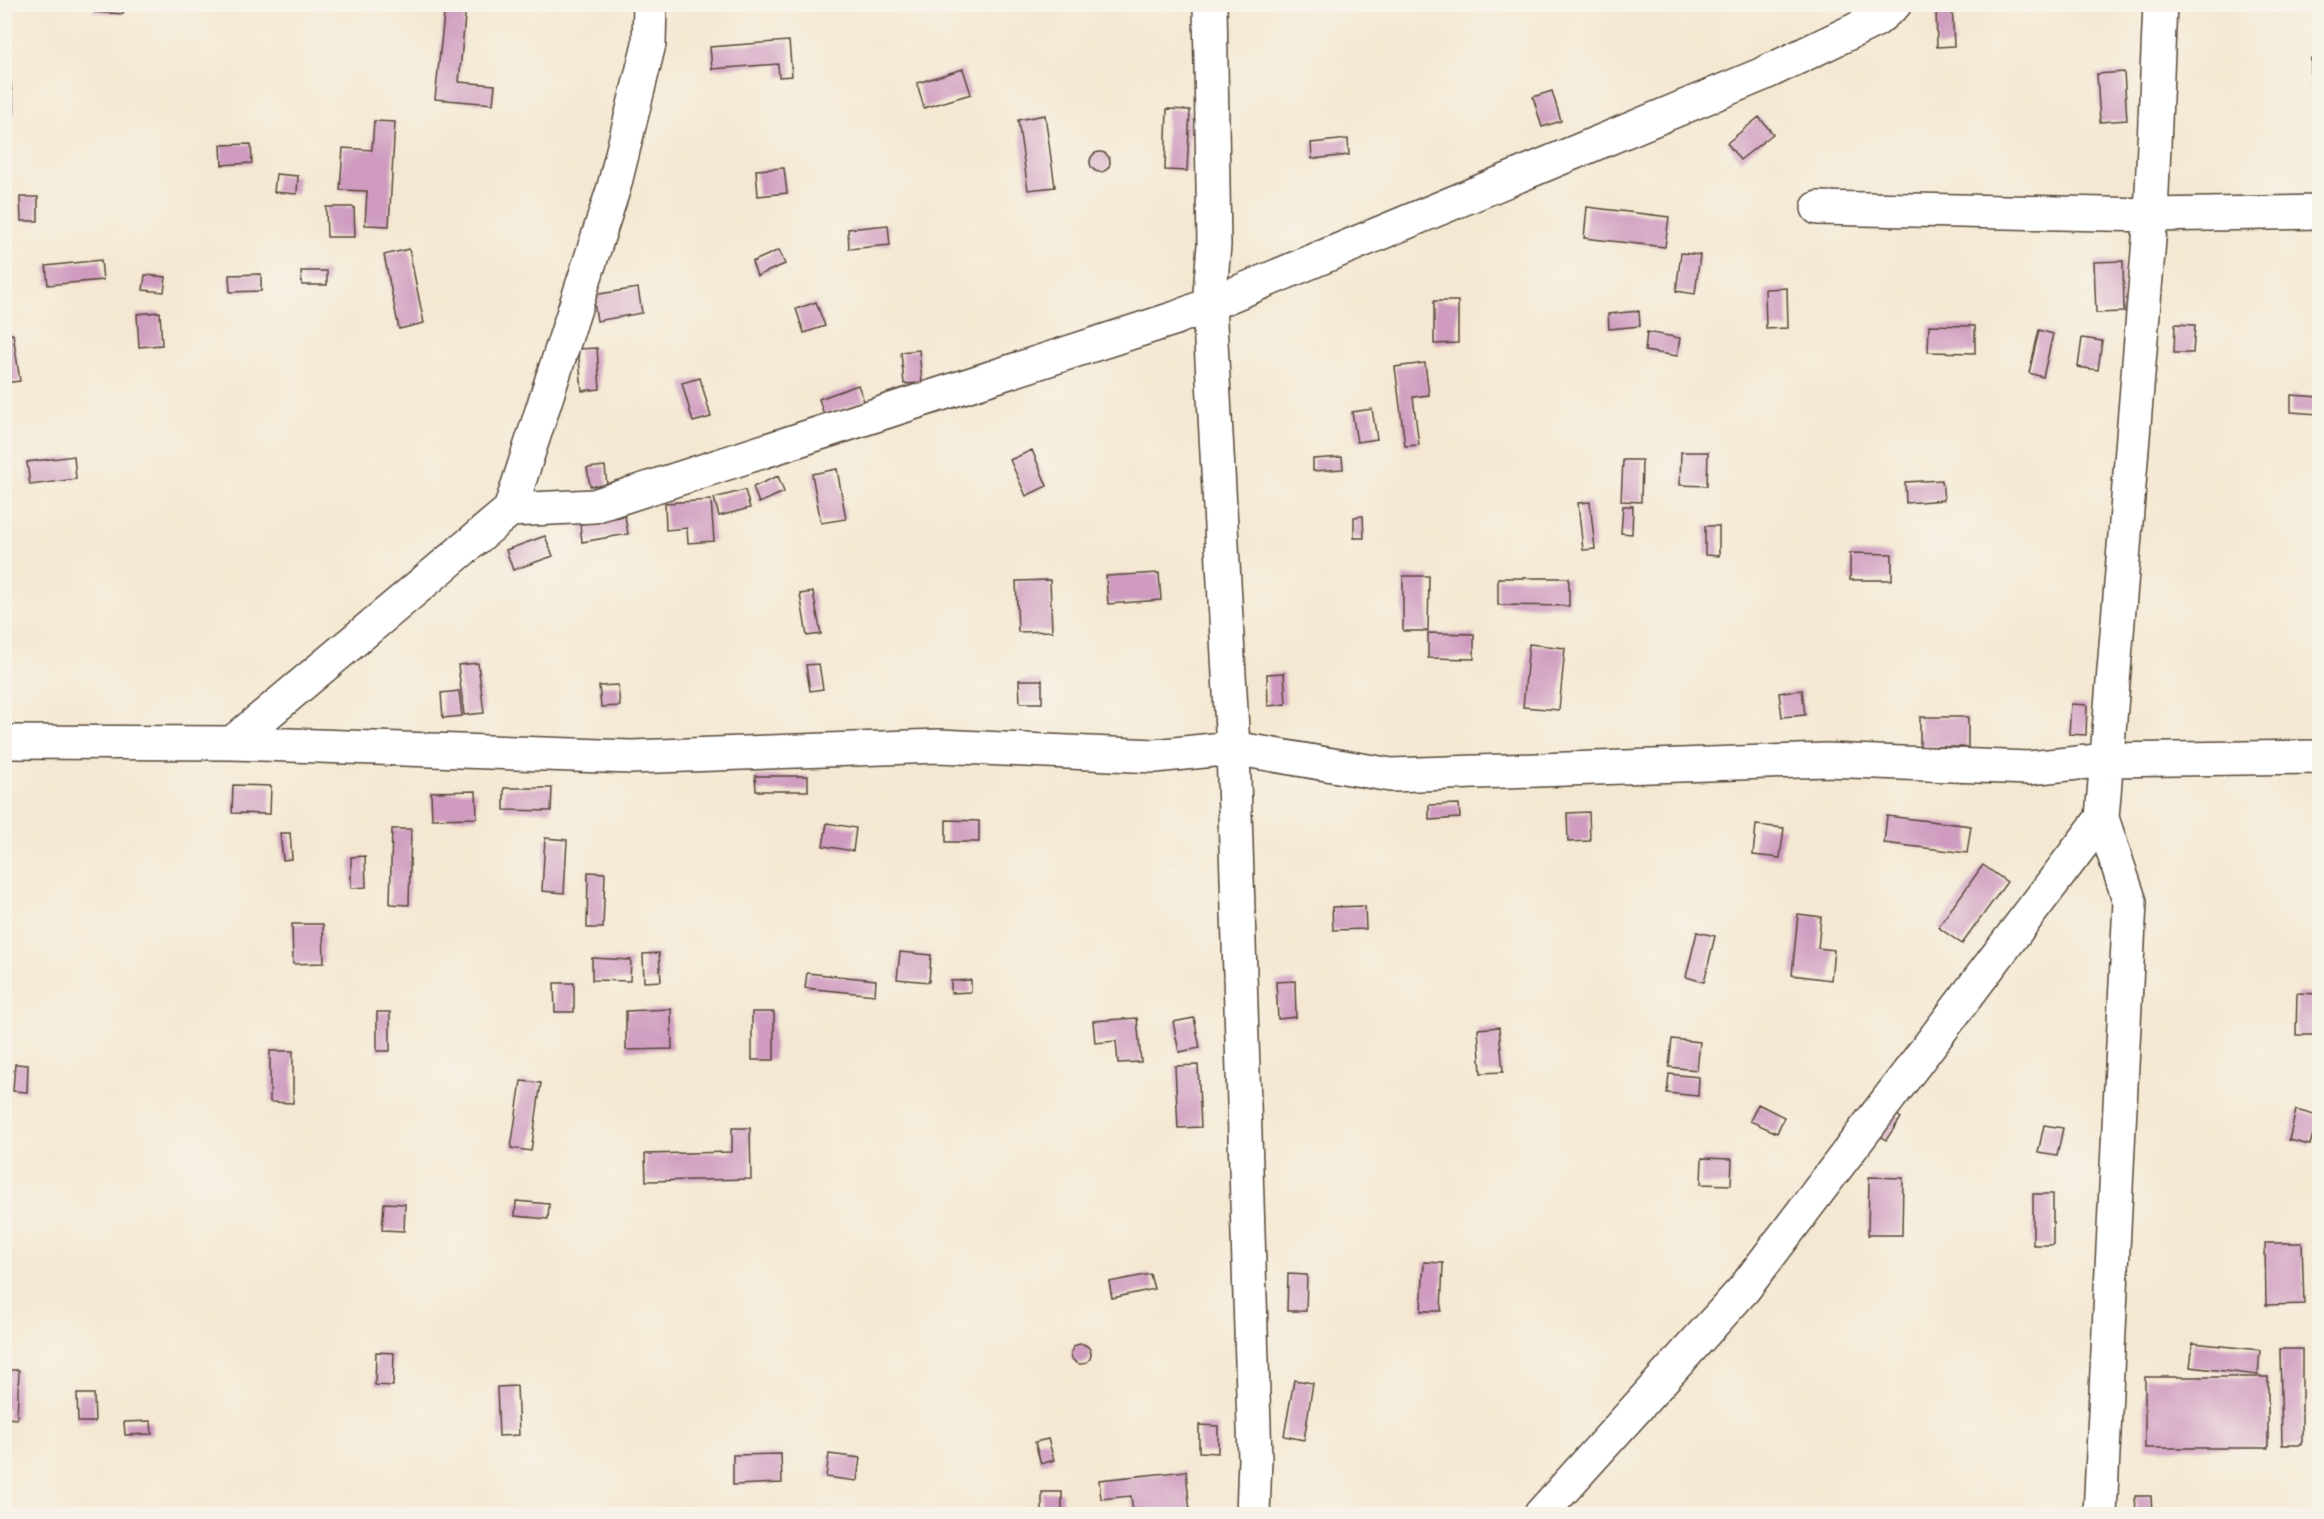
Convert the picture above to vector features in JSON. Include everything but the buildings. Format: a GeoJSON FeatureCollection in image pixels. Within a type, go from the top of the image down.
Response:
{"type":"FeatureCollection","features":[{"type":"Feature","properties":{"kind":"street"},"geometry":{"type":"LineString","coordinates":[[232,743],[510,510],[614,187],[649,44],[650,4]]}},
{"type":"Feature","properties":{"kind":"street"},"geometry":{"type":"LineString","coordinates":[[1210,4],[1214,245],[1209,305],[1233,748],[1255,1459],[1253,1515]]}},
{"type":"Feature","properties":{"kind":"street"},"geometry":{"type":"LineString","coordinates":[[2100,1515],[2130,902],[2102,819],[2151,215],[2160,4]]}},
{"type":"Feature","properties":{"kind":"street"},"geometry":{"type":"LineString","coordinates":[[510,510],[594,506],[1176,318],[1752,79],[1882,10]]}},
{"type":"Feature","properties":{"kind":"street"},"geometry":{"type":"LineString","coordinates":[[1818,208],[2151,215],[2319,212]]}},
{"type":"Feature","properties":{"kind":"street"},"geometry":{"type":"LineString","coordinates":[[4,742],[232,743],[631,758],[939,746],[1155,756],[1233,748],[1391,775],[1826,760],[2029,768],[2107,760],[2319,757]]}},
{"type":"Feature","properties":{"kind":"street"},"geometry":{"type":"LineString","coordinates":[[1540,1515],[1744,1289],[2102,819]]}}]}
